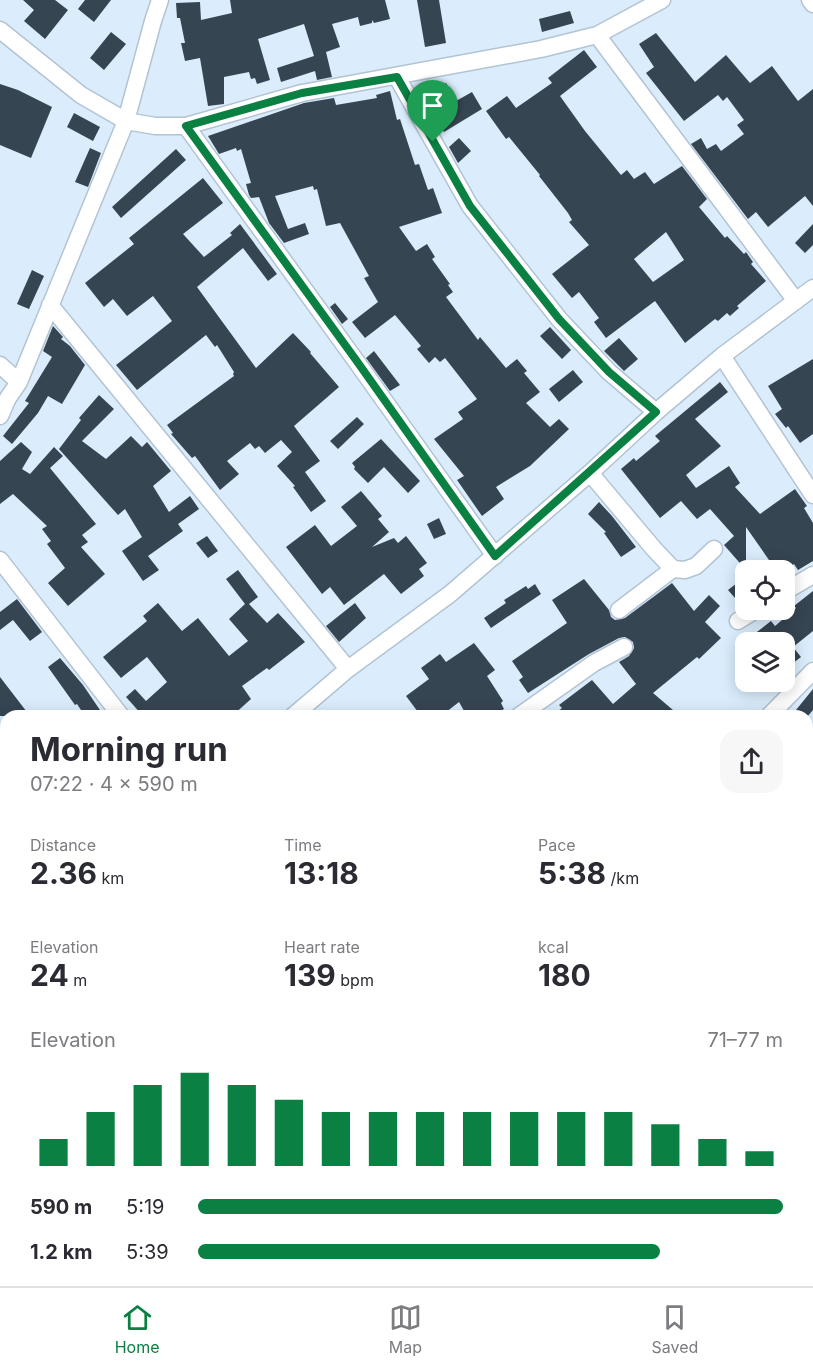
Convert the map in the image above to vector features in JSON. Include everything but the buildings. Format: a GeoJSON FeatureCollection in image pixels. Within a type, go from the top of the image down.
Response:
{"type":"FeatureCollection","features":[{"type":"Feature","properties":{"kind":"street"},"geometry":{"type":"LineString","coordinates":[[0,416],[19,382],[126,121],[160,0]]}},
{"type":"Feature","properties":{"kind":"street"},"geometry":{"type":"LineString","coordinates":[[0,30],[81,94],[126,121],[155,126],[186,126],[302,93],[541,49],[597,35],[663,0]]}},
{"type":"Feature","properties":{"kind":"street"},"geometry":{"type":"LineString","coordinates":[[810,0],[813,4]]}},
{"type":"Feature","properties":{"kind":"street"},"geometry":{"type":"LineString","coordinates":[[597,35],[796,301]]}},
{"type":"Feature","properties":{"kind":"street"},"geometry":{"type":"LineString","coordinates":[[397,77],[470,206],[559,319],[609,372],[656,412]]}},
{"type":"Feature","properties":{"kind":"street"},"geometry":{"type":"LineString","coordinates":[[186,126],[495,556]]}},
{"type":"Feature","properties":{"kind":"street"},"geometry":{"type":"LineString","coordinates":[[304,710],[348,669],[450,594],[495,556],[722,356],[813,288]]}},
{"type":"Feature","properties":{"kind":"street"},"geometry":{"type":"LineString","coordinates":[[50,305],[348,669]]}},
{"type":"Feature","properties":{"kind":"street"},"geometry":{"type":"LineString","coordinates":[[722,356],[813,495]]}},
{"type":"Feature","properties":{"kind":"street"},"geometry":{"type":"LineString","coordinates":[[0,365],[19,382]]}},
{"type":"Feature","properties":{"kind":"street"},"geometry":{"type":"LineString","coordinates":[[590,473],[673,569],[685,570],[696,566],[714,549]]}},
{"type":"Feature","properties":{"kind":"street"},"geometry":{"type":"LineString","coordinates":[[0,560],[116,710]]}},
{"type":"Feature","properties":{"kind":"street"},"geometry":{"type":"LineString","coordinates":[[619,610],[673,569]]}},
{"type":"Feature","properties":{"kind":"street"},"geometry":{"type":"LineString","coordinates":[[795,586],[813,575]]}},
{"type":"Feature","properties":{"kind":"street"},"geometry":{"type":"LineString","coordinates":[[527,710],[594,663],[624,647]]}},
{"type":"Feature","properties":{"kind":"street"},"geometry":{"type":"LineString","coordinates":[[775,710],[813,671]]}},
{"type":"Feature","properties":{"kind":"route"},"geometry":{"type":"LineString","coordinates":[[397,77],[433,142],[470,206],[559,319],[609,372],[656,412],[495,556],[186,126],[302,93],[397,77]]}}]}
